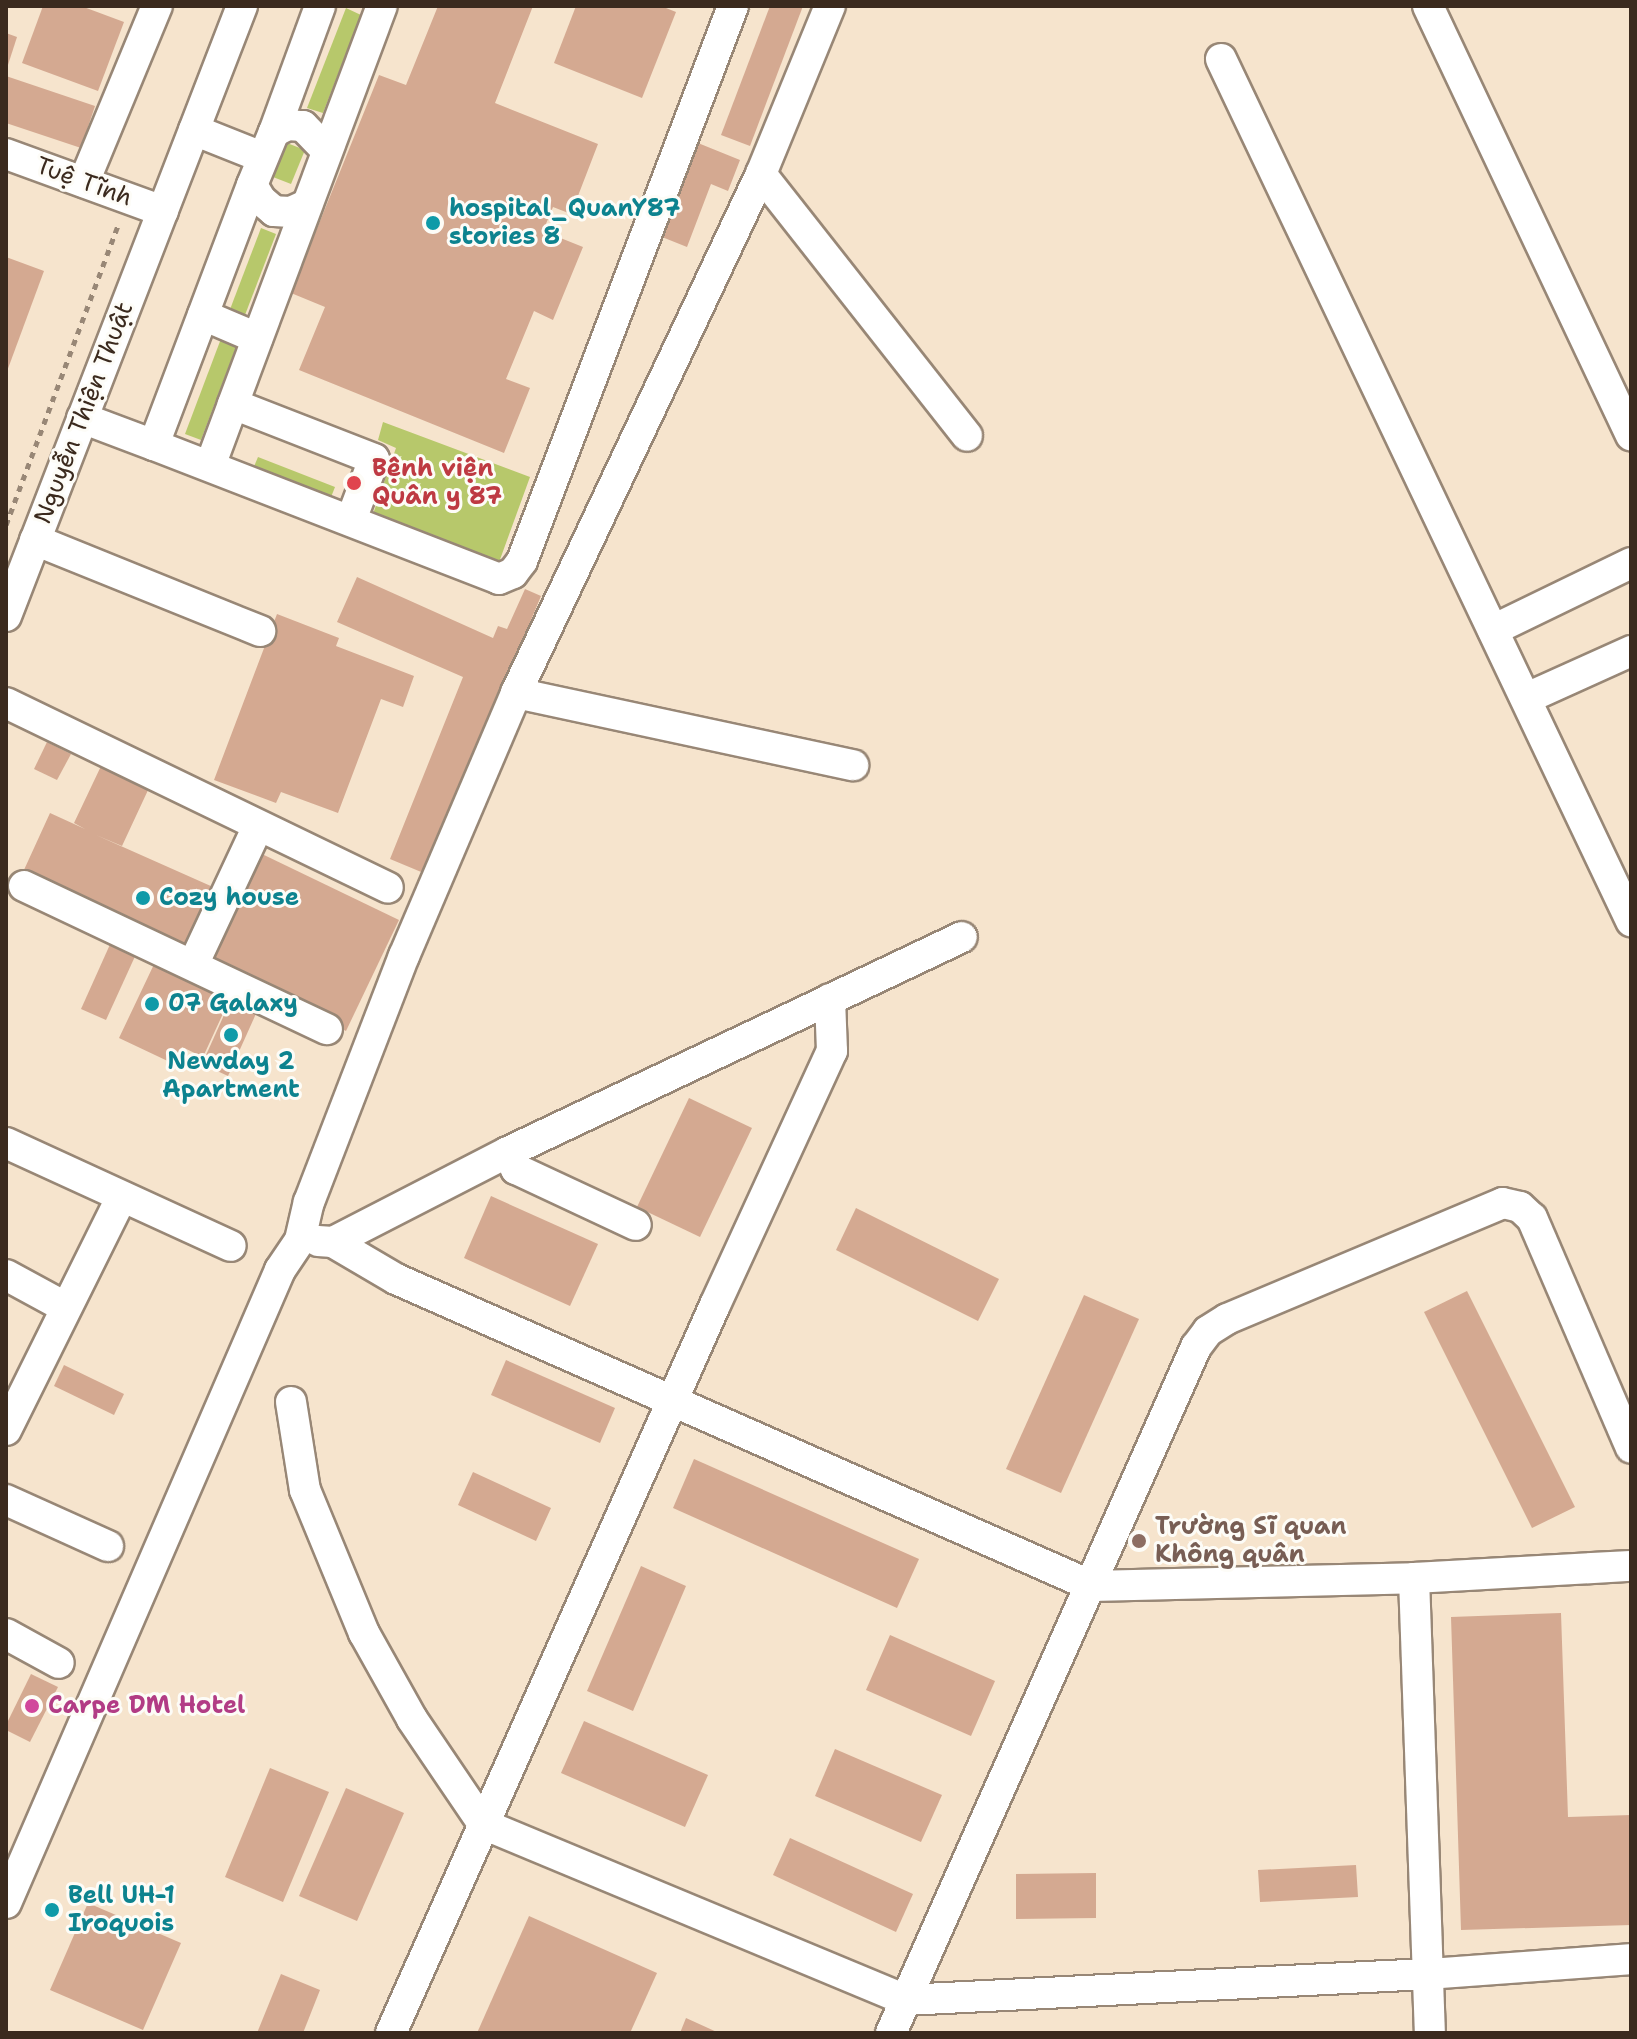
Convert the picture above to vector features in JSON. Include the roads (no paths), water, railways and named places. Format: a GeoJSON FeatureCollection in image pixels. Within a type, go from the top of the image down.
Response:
{"type":"FeatureCollection","features":[{"type":"Feature","properties":{"kind":"street"},"geometry":{"type":"LineString","coordinates":[[84,182],[157,6]]}},
{"type":"Feature","properties":{"kind":"street","name":"Nguyễn Thiện Thuật"},"geometry":{"type":"LineString","coordinates":[[6,616],[242,6]]}},
{"type":"Feature","properties":{"kind":"street"},"geometry":{"type":"LineString","coordinates":[[154,445],[320,6]]}},
{"type":"Feature","properties":{"kind":"street"},"geometry":{"type":"LineString","coordinates":[[82,418],[499,579],[513,573],[522,561],[733,6]]}},
{"type":"Feature","properties":{"kind":"street"},"geometry":{"type":"LineString","coordinates":[[6,1903],[280,1270],[300,1240],[309,1202],[404,956],[516,693],[761,174],[830,6]]}},
{"type":"Feature","properties":{"kind":"street"},"geometry":{"type":"LineString","coordinates":[[1428,6],[1631,435]]}},
{"type":"Feature","properties":{"kind":"street"},"geometry":{"type":"LineString","coordinates":[[210,466],[378,7]]}},
{"type":"Feature","properties":{"kind":"street"},"geometry":{"type":"LineString","coordinates":[[1221,59],[1631,921]]}},
{"type":"Feature","properties":{"kind":"street"},"geometry":{"type":"LineString","coordinates":[[306,205],[291,212],[274,211],[261,200],[263,158],[287,125],[303,126],[326,150]]}},
{"type":"Feature","properties":{"kind":"street"},"geometry":{"type":"LineString","coordinates":[[194,130],[263,158]]}},
{"type":"Feature","properties":{"kind":"street","name":"Tuệ Tĩnh"},"geometry":{"type":"LineString","coordinates":[[6,154],[163,211]]}},
{"type":"Feature","properties":{"kind":"street"},"geometry":{"type":"LineString","coordinates":[[761,174],[967,436]]}},
{"type":"Feature","properties":{"kind":"street"},"geometry":{"type":"LineString","coordinates":[[203,315],[257,338]]}},
{"type":"Feature","properties":{"kind":"street"},"geometry":{"type":"LineString","coordinates":[[233,404],[374,459],[351,520]]}},
{"type":"Feature","properties":{"kind":"street"},"geometry":{"type":"LineString","coordinates":[[35,540],[260,631]]}},
{"type":"Feature","properties":{"kind":"street"},"geometry":{"type":"LineString","coordinates":[[1493,630],[1631,563]]}},
{"type":"Feature","properties":{"kind":"street"},"geometry":{"type":"LineString","coordinates":[[1527,698],[1631,651]]}},
{"type":"Feature","properties":{"kind":"street"},"geometry":{"type":"LineString","coordinates":[[516,693],[853,765]]}},
{"type":"Feature","properties":{"kind":"street"},"geometry":{"type":"LineString","coordinates":[[6,703],[388,888]]}},
{"type":"Feature","properties":{"kind":"street"},"geometry":{"type":"LineString","coordinates":[[193,965],[258,826]]}},
{"type":"Feature","properties":{"kind":"street"},"geometry":{"type":"LineString","coordinates":[[24,886],[327,1029]]}},
{"type":"Feature","properties":{"kind":"street"},"geometry":{"type":"LineString","coordinates":[[333,1242],[508,1152],[962,937]]}},
{"type":"Feature","properties":{"kind":"street"},"geometry":{"type":"LineString","coordinates":[[391,2033],[832,1051],[830,999]]}},
{"type":"Feature","properties":{"kind":"street"},"geometry":{"type":"LineString","coordinates":[[6,1143],[231,1246]]}},
{"type":"Feature","properties":{"kind":"street"},"geometry":{"type":"LineString","coordinates":[[508,1152],[516,1169],[636,1225]]}},
{"type":"Feature","properties":{"kind":"street"},"geometry":{"type":"LineString","coordinates":[[6,1430],[121,1198]]}},
{"type":"Feature","properties":{"kind":"street"},"geometry":{"type":"LineString","coordinates":[[891,2033],[1196,1347],[1208,1331],[1227,1319],[1503,1203],[1520,1207],[1532,1218],[1631,1448]]}},
{"type":"Feature","properties":{"kind":"street"},"geometry":{"type":"LineString","coordinates":[[300,1240],[333,1242],[396,1279],[1092,1586],[1414,1578],[1631,1566]]}},
{"type":"Feature","properties":{"kind":"street"},"geometry":{"type":"LineString","coordinates":[[6,1275],[65,1307]]}},
{"type":"Feature","properties":{"kind":"street"},"geometry":{"type":"LineString","coordinates":[[291,1402],[305,1490],[364,1633],[412,1719],[483,1824],[905,2000],[1428,1974],[1631,1959]]}},
{"type":"Feature","properties":{"kind":"street"},"geometry":{"type":"LineString","coordinates":[[6,1500],[108,1546]]}},
{"type":"Feature","properties":{"kind":"street"},"geometry":{"type":"LineString","coordinates":[[1414,1578],[1430,2033]]}},
{"type":"Feature","properties":{"kind":"street"},"geometry":{"type":"LineString","coordinates":[[6,1634],[59,1663]]}},
{"type":"Feature","properties":{"kind":"place","name":"hospital_QuanY87 stories 8"},"geometry":{"type":"Point","coordinates":[433,223]}},
{"type":"Feature","properties":{"kind":"place","name":"Bệnh viện Quân y 87"},"geometry":{"type":"Point","coordinates":[354,483]}},
{"type":"Feature","properties":{"kind":"place","name":"Cozy house"},"geometry":{"type":"Point","coordinates":[143,898]}},
{"type":"Feature","properties":{"kind":"place","name":"07 Galaxy"},"geometry":{"type":"Point","coordinates":[152,1004]}},
{"type":"Feature","properties":{"kind":"place","name":"Newday 2 Apartment"},"geometry":{"type":"Point","coordinates":[231,1035]}},
{"type":"Feature","properties":{"kind":"place","name":"Trường Sĩ quan Không quân"},"geometry":{"type":"Point","coordinates":[1139,1541]}},
{"type":"Feature","properties":{"kind":"place","name":"Carpe DM Hotel"},"geometry":{"type":"Point","coordinates":[32,1706]}},
{"type":"Feature","properties":{"kind":"place","name":"Bell UH-1 Iroquois"},"geometry":{"type":"Point","coordinates":[52,1910]}}]}
